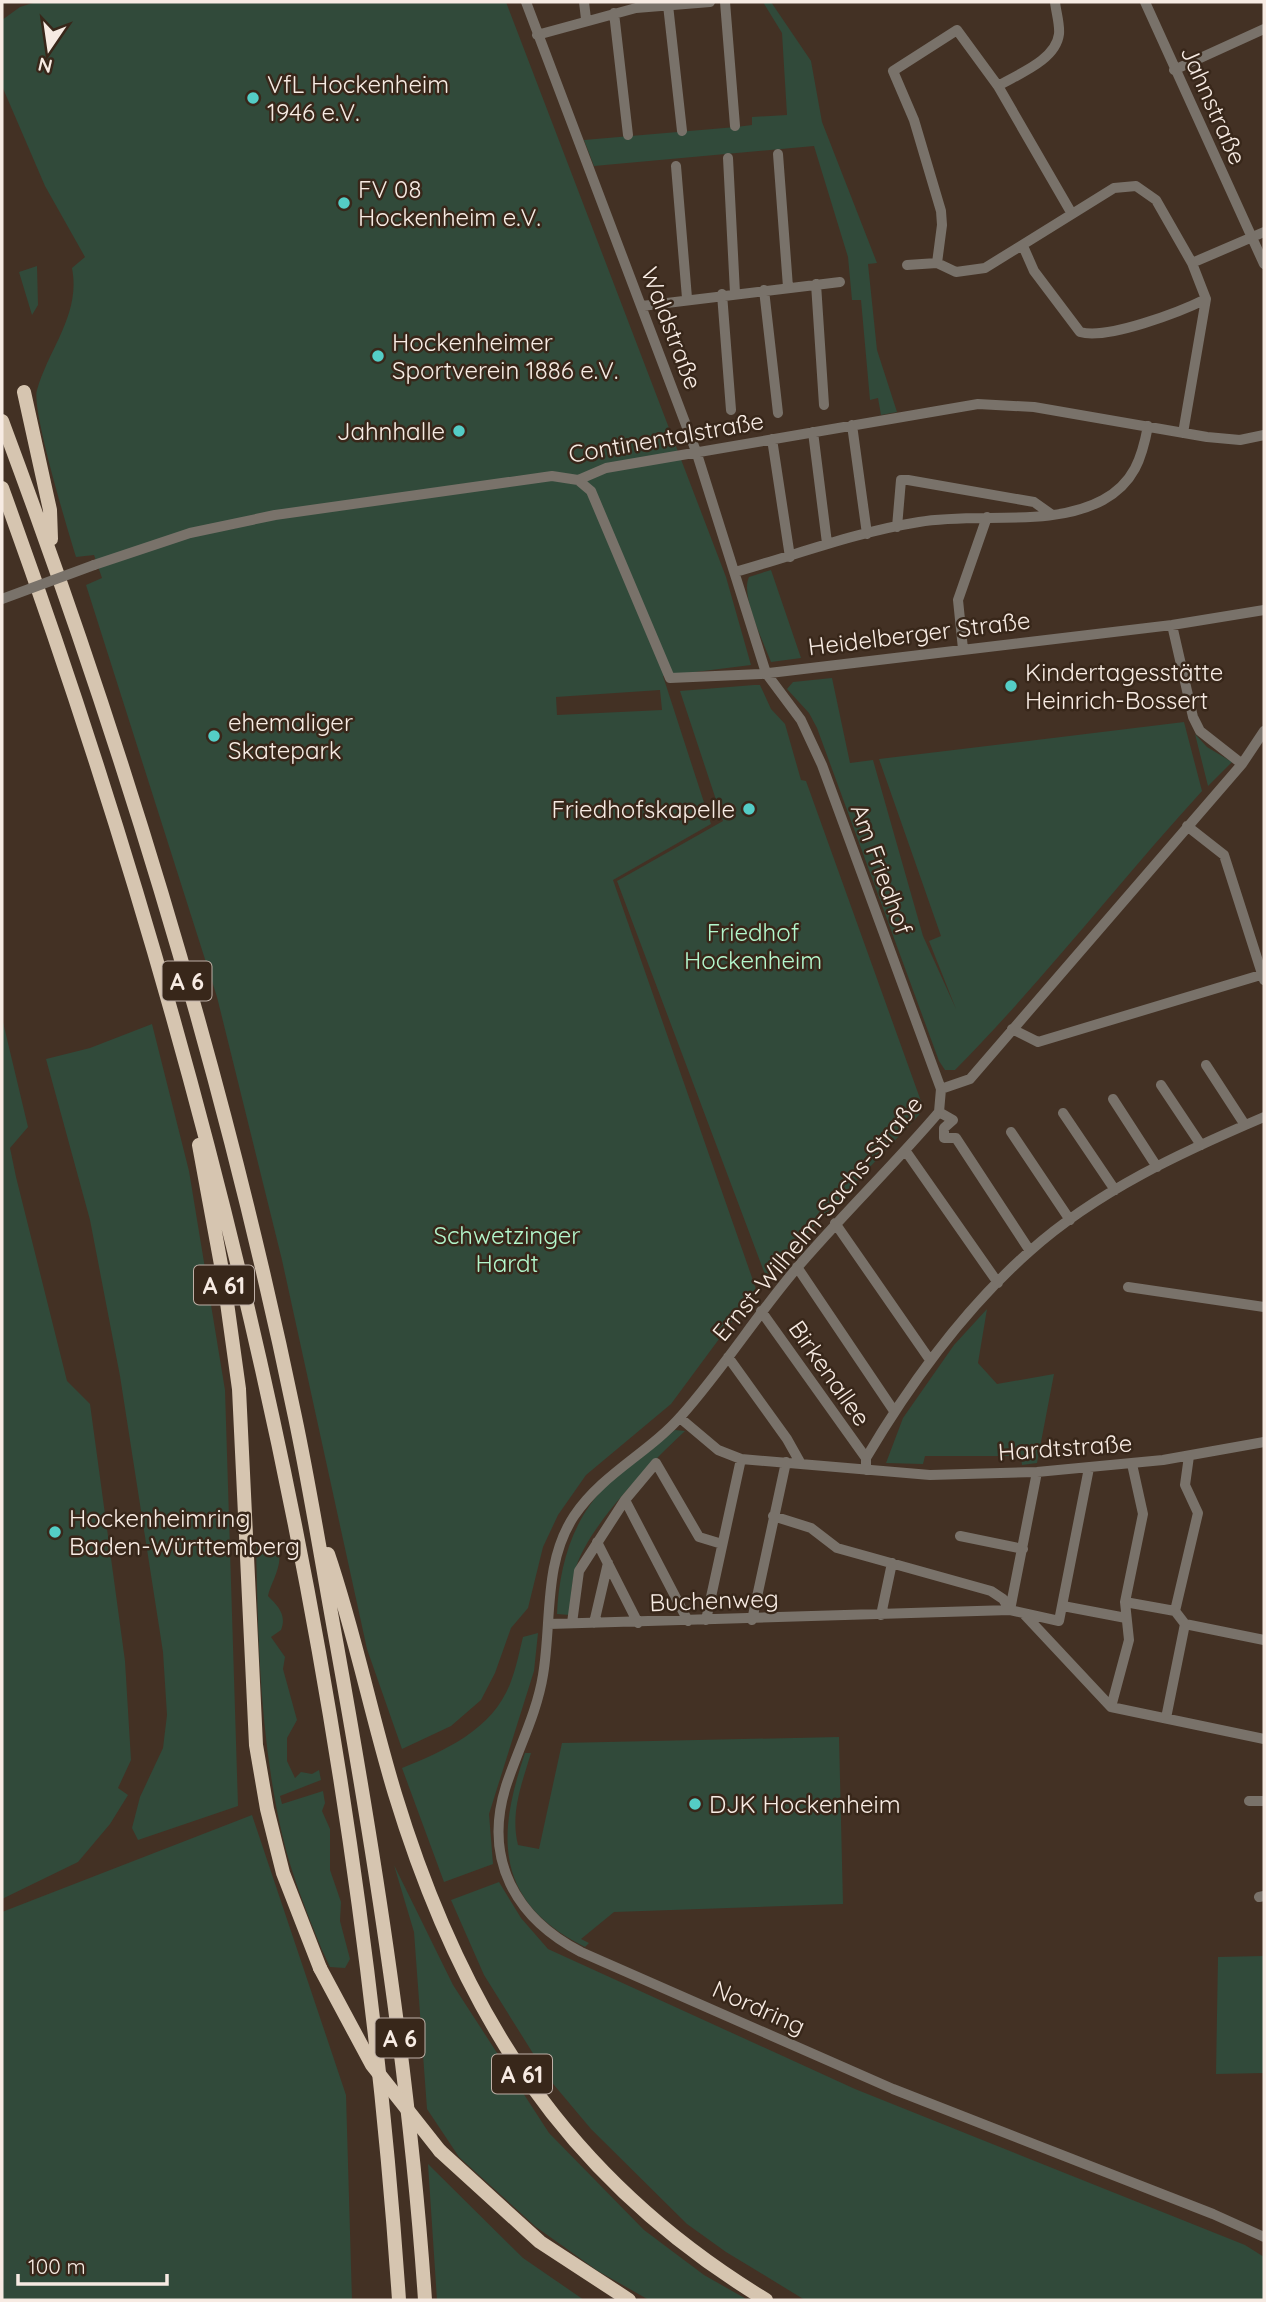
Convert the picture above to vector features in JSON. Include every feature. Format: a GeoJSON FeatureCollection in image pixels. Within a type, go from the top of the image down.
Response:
{"type":"FeatureCollection","features":[{"type":"Feature","properties":{"kind":"highway"},"geometry":{"type":"LineString","coordinates":[[24,392],[50,510],[52,555]]}},
{"type":"Feature","properties":{"kind":"highway","name":"A 6"},"geometry":{"type":"LineString","coordinates":[[2,421],[52,555],[142,824],[197,1013],[274,1319],[317,1520],[360,1773],[400,2043],[425,2300]]}},
{"type":"Feature","properties":{"kind":"highway","name":"A 6"},"geometry":{"type":"LineString","coordinates":[[2,488],[117,832],[198,1112],[240,1270],[269,1396],[318,1646],[340,1780],[379,2069],[399,2300]]}},
{"type":"Feature","properties":{"kind":"highway","name":"A 61"},"geometry":{"type":"LineString","coordinates":[[198,1112],[199,1148],[224,1281],[239,1389],[253,1710],[266,1805],[291,1897],[320,1968],[372,2064],[440,2151],[540,2242],[629,2300]]}},
{"type":"Feature","properties":{"kind":"highway","name":"A 6"},"geometry":{"type":"LineString","coordinates":[[317,1520],[344,1600],[386,1764]]}},
{"type":"Feature","properties":{"kind":"highway","name":"A 61"},"geometry":{"type":"LineString","coordinates":[[386,1764],[418,1866],[448,1940],[483,2012],[523,2076],[587,2157],[633,2203],[708,2263],[766,2300]]}},
{"type":"Feature","properties":{"kind":"street","name":"Waldstraße"},"geometry":{"type":"LineString","coordinates":[[526,2],[697,454],[766,673]]}},
{"type":"Feature","properties":{"kind":"street"},"geometry":{"type":"LineString","coordinates":[[584,2],[586,19]]}},
{"type":"Feature","properties":{"kind":"street"},"geometry":{"type":"LineString","coordinates":[[537,35],[635,5],[710,2]]}},
{"type":"Feature","properties":{"kind":"street"},"geometry":{"type":"LineString","coordinates":[[725,2],[735,126]]}},
{"type":"Feature","properties":{"kind":"street"},"geometry":{"type":"LineString","coordinates":[[998,86],[1047,57],[1056,47],[1059,33],[1055,2]]}},
{"type":"Feature","properties":{"kind":"street","name":"Jahnstraße"},"geometry":{"type":"LineString","coordinates":[[1145,2],[1264,264]]}},
{"type":"Feature","properties":{"kind":"street"},"geometry":{"type":"LineString","coordinates":[[668,5],[682,131]]}},
{"type":"Feature","properties":{"kind":"street"},"geometry":{"type":"LineString","coordinates":[[614,13],[628,135]]}},
{"type":"Feature","properties":{"kind":"street"},"geometry":{"type":"LineString","coordinates":[[1174,69],[1264,29]]}},
{"type":"Feature","properties":{"kind":"street"},"geometry":{"type":"LineString","coordinates":[[937,263],[941,211],[914,120],[893,71],[957,30],[998,86],[1072,214]]}},
{"type":"Feature","properties":{"kind":"street"},"geometry":{"type":"LineString","coordinates":[[778,154],[788,287]]}},
{"type":"Feature","properties":{"kind":"street"},"geometry":{"type":"LineString","coordinates":[[728,158],[736,293]]}},
{"type":"Feature","properties":{"kind":"street"},"geometry":{"type":"LineString","coordinates":[[676,166],[687,298]]}},
{"type":"Feature","properties":{"kind":"street"},"geometry":{"type":"LineString","coordinates":[[907,265],[937,263],[956,272],[985,268],[1114,188],[1136,186],[1156,200],[1192,263],[1206,299],[1183,433]]}},
{"type":"Feature","properties":{"kind":"street"},"geometry":{"type":"LineString","coordinates":[[1192,263],[1264,232]]}},
{"type":"Feature","properties":{"kind":"street"},"geometry":{"type":"LineString","coordinates":[[1023,246],[1034,271],[1080,332],[1098,334],[1178,313],[1206,299]]}},
{"type":"Feature","properties":{"kind":"street"},"geometry":{"type":"LineString","coordinates":[[642,306],[687,298],[840,282]]}},
{"type":"Feature","properties":{"kind":"street"},"geometry":{"type":"LineString","coordinates":[[816,284],[824,405]]}},
{"type":"Feature","properties":{"kind":"street"},"geometry":{"type":"LineString","coordinates":[[764,290],[778,412]]}},
{"type":"Feature","properties":{"kind":"street"},"geometry":{"type":"LineString","coordinates":[[722,294],[732,410]]}},
{"type":"Feature","properties":{"kind":"street","name":"Continentalstraße"},"geometry":{"type":"LineString","coordinates":[[2,599],[190,533],[275,515],[552,476],[578,480],[606,468],[978,404],[1034,407],[1183,433],[1240,440],[1264,435]]}},
{"type":"Feature","properties":{"kind":"street"},"geometry":{"type":"LineString","coordinates":[[852,425],[867,534]]}},
{"type":"Feature","properties":{"kind":"street"},"geometry":{"type":"LineString","coordinates":[[735,572],[790,557],[827,543],[919,522],[1051,514],[1094,505],[1123,486],[1141,459],[1148,426]]}},
{"type":"Feature","properties":{"kind":"street"},"geometry":{"type":"LineString","coordinates":[[813,432],[827,543]]}},
{"type":"Feature","properties":{"kind":"street"},"geometry":{"type":"LineString","coordinates":[[772,439],[790,557]]}},
{"type":"Feature","properties":{"kind":"street","name":"Heidelberger Straße"},"geometry":{"type":"LineString","coordinates":[[578,480],[591,491],[670,678],[766,673],[1172,625],[1264,610]]}},
{"type":"Feature","properties":{"kind":"street"},"geometry":{"type":"LineString","coordinates":[[897,527],[901,480],[1034,502],[1051,514]]}},
{"type":"Feature","properties":{"kind":"street"},"geometry":{"type":"LineString","coordinates":[[963,649],[958,600],[987,517]]}},
{"type":"Feature","properties":{"kind":"street"},"geometry":{"type":"LineString","coordinates":[[1172,625],[1200,731],[1242,764]]}},
{"type":"Feature","properties":{"kind":"street","name":"Am Friedhof"},"geometry":{"type":"LineString","coordinates":[[766,673],[801,720],[822,765],[941,1089]]}},
{"type":"Feature","properties":{"kind":"street","name":"Ernst-Wilhelm-Sachs-Straße"},"geometry":{"type":"LineString","coordinates":[[549,1624],[551,1581],[556,1557],[573,1517],[601,1482],[680,1418],[797,1267],[939,1112],[941,1089],[970,1079],[1242,764],[1264,731]]}},
{"type":"Feature","properties":{"kind":"street"},"geometry":{"type":"LineString","coordinates":[[1012,1029],[1038,1042],[1264,976],[1224,855],[1187,826]]}},
{"type":"Feature","properties":{"kind":"street"},"geometry":{"type":"LineString","coordinates":[[1206,1065],[1245,1125]]}},
{"type":"Feature","properties":{"kind":"street"},"geometry":{"type":"LineString","coordinates":[[1161,1085],[1201,1144]]}},
{"type":"Feature","properties":{"kind":"street"},"geometry":{"type":"LineString","coordinates":[[1113,1099],[1157,1167]]}},
{"type":"Feature","properties":{"kind":"street"},"geometry":{"type":"LineString","coordinates":[[939,1112],[953,1120],[944,1128],[944,1138],[956,1138],[1030,1251]]}},
{"type":"Feature","properties":{"kind":"street"},"geometry":{"type":"LineString","coordinates":[[1063,1113],[1115,1190]]}},
{"type":"Feature","properties":{"kind":"street","name":"Birkenallee"},"geometry":{"type":"LineString","coordinates":[[761,1311],[866,1464],[894,1411],[930,1360],[1030,1251],[1115,1190],[1201,1144],[1264,1117]]}},
{"type":"Feature","properties":{"kind":"street"},"geometry":{"type":"LineString","coordinates":[[1011,1132],[1070,1220]]}},
{"type":"Feature","properties":{"kind":"street"},"geometry":{"type":"LineString","coordinates":[[905,1150],[998,1283]]}},
{"type":"Feature","properties":{"kind":"street"},"geometry":{"type":"LineString","coordinates":[[835,1223],[930,1360]]}},
{"type":"Feature","properties":{"kind":"street","name":"Birkenallee"},"geometry":{"type":"LineString","coordinates":[[797,1267],[894,1411]]}},
{"type":"Feature","properties":{"kind":"street"},"geometry":{"type":"LineString","coordinates":[[1128,1287],[1264,1307]]}},
{"type":"Feature","properties":{"kind":"street"},"geometry":{"type":"LineString","coordinates":[[728,1357],[787,1438],[802,1464]]}},
{"type":"Feature","properties":{"kind":"street"},"geometry":{"type":"LineString","coordinates":[[680,1418],[718,1450],[741,1459],[802,1464],[866,1464]]}},
{"type":"Feature","properties":{"kind":"street","name":"Hardtstraße"},"geometry":{"type":"LineString","coordinates":[[866,1464],[930,1475],[1037,1472],[1132,1464],[1264,1442]]}},
{"type":"Feature","properties":{"kind":"street"},"geometry":{"type":"LineString","coordinates":[[1175,1611],[1198,1513],[1185,1485],[1189,1456]]}},
{"type":"Feature","properties":{"kind":"street"},"geometry":{"type":"LineString","coordinates":[[706,1620],[741,1459]]}},
{"type":"Feature","properties":{"kind":"street"},"geometry":{"type":"LineString","coordinates":[[752,1620],[786,1462]]}},
{"type":"Feature","properties":{"kind":"street"},"geometry":{"type":"LineString","coordinates":[[572,1623],[579,1572],[625,1500],[656,1463],[699,1537],[722,1544]]}},
{"type":"Feature","properties":{"kind":"street"},"geometry":{"type":"LineString","coordinates":[[1111,1707],[1129,1640],[1125,1602],[1143,1514],[1135,1489],[1132,1464]]}},
{"type":"Feature","properties":{"kind":"street"},"geometry":{"type":"LineString","coordinates":[[1089,1468],[1063,1606],[1126,1618]]}},
{"type":"Feature","properties":{"kind":"street"},"geometry":{"type":"LineString","coordinates":[[1010,1610],[1037,1472]]}},
{"type":"Feature","properties":{"kind":"street"},"geometry":{"type":"LineString","coordinates":[[625,1500],[688,1621]]}},
{"type":"Feature","properties":{"kind":"street","name":"Buchenweg"},"geometry":{"type":"LineString","coordinates":[[773,1516],[811,1528],[836,1549],[990,1591],[1003,1599],[1010,1610]]}},
{"type":"Feature","properties":{"kind":"street"},"geometry":{"type":"LineString","coordinates":[[960,1536],[1023,1549]]}},
{"type":"Feature","properties":{"kind":"street"},"geometry":{"type":"LineString","coordinates":[[597,1542],[638,1623]]}},
{"type":"Feature","properties":{"kind":"street"},"geometry":{"type":"LineString","coordinates":[[594,1623],[608,1563]]}},
{"type":"Feature","properties":{"kind":"street"},"geometry":{"type":"LineString","coordinates":[[881,1615],[892,1563]]}},
{"type":"Feature","properties":{"kind":"street"},"geometry":{"type":"LineString","coordinates":[[1125,1602],[1175,1611],[1185,1624],[1264,1640]]}},
{"type":"Feature","properties":{"kind":"street","name":"Buchenweg"},"geometry":{"type":"LineString","coordinates":[[549,1624],[752,1620],[1010,1610],[1059,1621],[1063,1606]]}},
{"type":"Feature","properties":{"kind":"street"},"geometry":{"type":"LineString","coordinates":[[1023,1613],[1111,1707],[1264,1739]]}},
{"type":"Feature","properties":{"kind":"street","name":"Nordring"},"geometry":{"type":"LineString","coordinates":[[549,1624],[540,1691],[506,1786],[498,1827],[500,1853],[508,1879],[521,1903],[538,1923],[581,1952],[852,2071],[1213,2214],[1264,2237]]}},
{"type":"Feature","properties":{"kind":"street"},"geometry":{"type":"LineString","coordinates":[[1166,1718],[1185,1624]]}},
{"type":"Feature","properties":{"kind":"street"},"geometry":{"type":"LineString","coordinates":[[1249,1801],[1264,1801]]}},
{"type":"Feature","properties":{"kind":"green space","name":"Schwetzinger Hardt"},"geometry":{"type":"Polygon","coordinates":[[[36,2],[506,2],[726,577],[751,665],[663,676],[711,824],[613,880],[756,1289],[671,1404],[586,1475],[558,1515],[543,1547],[528,1608],[511,1628],[495,1673],[481,1700],[451,1726],[402,1749],[367,1649],[282,1260],[217,997],[86,585],[102,578],[94,555],[76,557],[39,420],[37,390],[68,316],[74,285],[72,268],[85,257],[45,186],[2,86],[2,20],[20,7],[36,2]],[[660,690],[556,697],[557,715],[662,710],[660,690]]]}},
{"type":"Feature","properties":{"kind":"green space"},"geometry":{"type":"Polygon","coordinates":[[[763,2],[771,2],[811,61],[822,122],[877,263],[868,264],[877,350],[897,412],[881,415],[878,398],[870,400],[861,300],[852,300],[848,257],[814,146],[594,166],[584,140],[736,127],[752,125],[752,117],[787,115],[782,33],[763,2]]]}},
{"type":"Feature","properties":{"kind":"green space"},"geometry":{"type":"Polygon","coordinates":[[[37,266],[38,305],[32,315],[19,272],[37,266]]]}},
{"type":"Feature","properties":{"kind":"green space"},"geometry":{"type":"Polygon","coordinates":[[[771,570],[801,658],[771,662],[754,619],[748,595],[749,577],[771,570]]]}},
{"type":"Feature","properties":{"kind":"green space"},"geometry":{"type":"Polygon","coordinates":[[[832,678],[850,763],[873,760],[923,936],[956,1009],[929,941],[941,936],[879,759],[1184,722],[1202,791],[955,1070],[945,1070],[939,1061],[817,728],[809,713],[787,689],[793,682],[832,678]]]}},
{"type":"Feature","properties":{"kind":"green space","name":"Friedhof Hockenheim"},"geometry":{"type":"Polygon","coordinates":[[[760,685],[771,709],[785,724],[801,780],[806,781],[922,1104],[919,1115],[766,1277],[617,881],[723,821],[680,691],[760,685]]]}},
{"type":"Feature","properties":{"kind":"green space"},"geometry":{"type":"Polygon","coordinates":[[[1195,734],[1207,747],[1232,762],[1208,786],[1195,734]]]}},
{"type":"Feature","properties":{"kind":"green space","name":"Hockenheimring Baden-Württemberg"},"geometry":{"type":"Polygon","coordinates":[[[2,1018],[28,1127],[10,1148],[16,1177],[67,1381],[90,1404],[125,1661],[131,1760],[118,1788],[128,1795],[110,1824],[78,1862],[2,1899],[2,1018]]]}},
{"type":"Feature","properties":{"kind":"green space"},"geometry":{"type":"Polygon","coordinates":[[[152,1024],[189,1171],[225,1390],[238,1806],[138,1840],[132,1828],[140,1797],[163,1748],[167,1715],[163,1652],[120,1376],[90,1220],[46,1059],[90,1048],[152,1024]]]}},
{"type":"Feature","properties":{"kind":"green space"},"geometry":{"type":"Polygon","coordinates":[[[987,1309],[978,1363],[997,1384],[1054,1374],[1037,1463],[1022,1465],[1021,1456],[925,1456],[923,1464],[886,1463],[903,1418],[954,1345],[987,1309]]]}},
{"type":"Feature","properties":{"kind":"green space"},"geometry":{"type":"Polygon","coordinates":[[[675,1430],[685,1431],[622,1496],[592,1535],[575,1571],[570,1615],[557,1614],[564,1561],[576,1528],[585,1513],[607,1485],[675,1430]]]}},
{"type":"Feature","properties":{"kind":"green space"},"geometry":{"type":"Polygon","coordinates":[[[256,1543],[272,1545],[279,1555],[278,1569],[268,1596],[282,1615],[281,1630],[271,1637],[285,1657],[283,1669],[297,1720],[287,1738],[287,1761],[295,1778],[301,1772],[312,1774],[319,1770],[321,1780],[280,1796],[282,1804],[323,1791],[325,1803],[322,1811],[330,1829],[330,1870],[341,1902],[340,1921],[350,1959],[345,1968],[330,1967],[322,1950],[295,1879],[282,1834],[265,1726],[259,1653],[256,1543]]]}},
{"type":"Feature","properties":{"kind":"green space"},"geometry":{"type":"Polygon","coordinates":[[[538,1633],[534,1671],[489,1814],[493,1864],[444,1882],[402,1768],[450,1746],[479,1726],[502,1700],[510,1684],[523,1637],[538,1633]]]}},
{"type":"Feature","properties":{"kind":"green space","name":"DJK Hockenheim"},"geometry":{"type":"Polygon","coordinates":[[[839,1737],[843,1904],[614,1912],[581,1939],[589,1943],[585,1947],[555,1929],[534,1910],[519,1888],[510,1865],[509,1813],[525,1753],[531,1753],[518,1798],[516,1833],[518,1845],[539,1849],[562,1743],[839,1737]]]}},
{"type":"Feature","properties":{"kind":"green space"},"geometry":{"type":"Polygon","coordinates":[[[252,1815],[346,2095],[352,2300],[2,2300],[2,1912],[252,1815]]]}},
{"type":"Feature","properties":{"kind":"green space"},"geometry":{"type":"Polygon","coordinates":[[[394,1865],[453,1985],[549,2133],[644,2230],[704,2275],[748,2300],[649,2300],[598,2271],[536,2227],[459,2157],[427,2109],[414,1932],[394,1865]]]}},
{"type":"Feature","properties":{"kind":"green space"},"geometry":{"type":"Polygon","coordinates":[[[499,1882],[521,1918],[548,1949],[855,2089],[1245,2245],[1264,2257],[1264,2300],[805,2300],[726,2252],[687,2224],[591,2129],[549,2079],[484,1975],[451,1900],[499,1882]]]}},
{"type":"Feature","properties":{"kind":"green space"},"geometry":{"type":"Polygon","coordinates":[[[1264,1956],[1264,2073],[1216,2074],[1218,1957],[1264,1956]]]}},
{"type":"Feature","properties":{"kind":"green space"},"geometry":{"type":"Polygon","coordinates":[[[428,2164],[523,2258],[584,2300],[437,2300],[428,2164]]]}},
{"type":"Feature","properties":{"kind":"place","name":"VfL Hockenheim 1946 e.V."},"geometry":{"type":"Point","coordinates":[253,98]}},
{"type":"Feature","properties":{"kind":"place","name":"FV 08 Hockenheim e.V."},"geometry":{"type":"Point","coordinates":[344,203]}},
{"type":"Feature","properties":{"kind":"place","name":"Hockenheimer Sportverein 1886 e.V."},"geometry":{"type":"Point","coordinates":[378,356]}},
{"type":"Feature","properties":{"kind":"place","name":"Jahnhalle"},"geometry":{"type":"Point","coordinates":[459,431]}},
{"type":"Feature","properties":{"kind":"place","name":"Kindertagesstätte Heinrich-Bossert"},"geometry":{"type":"Point","coordinates":[1011,686]}},
{"type":"Feature","properties":{"kind":"place","name":"ehemaliger Skatepark"},"geometry":{"type":"Point","coordinates":[214,736]}},
{"type":"Feature","properties":{"kind":"place","name":"Friedhofskapelle"},"geometry":{"type":"Point","coordinates":[749,809]}},
{"type":"Feature","properties":{"kind":"place","name":"Hockenheimring Baden-Württemberg"},"geometry":{"type":"Point","coordinates":[55,1532]}},
{"type":"Feature","properties":{"kind":"place","name":"DJK Hockenheim"},"geometry":{"type":"Point","coordinates":[695,1804]}}]}
